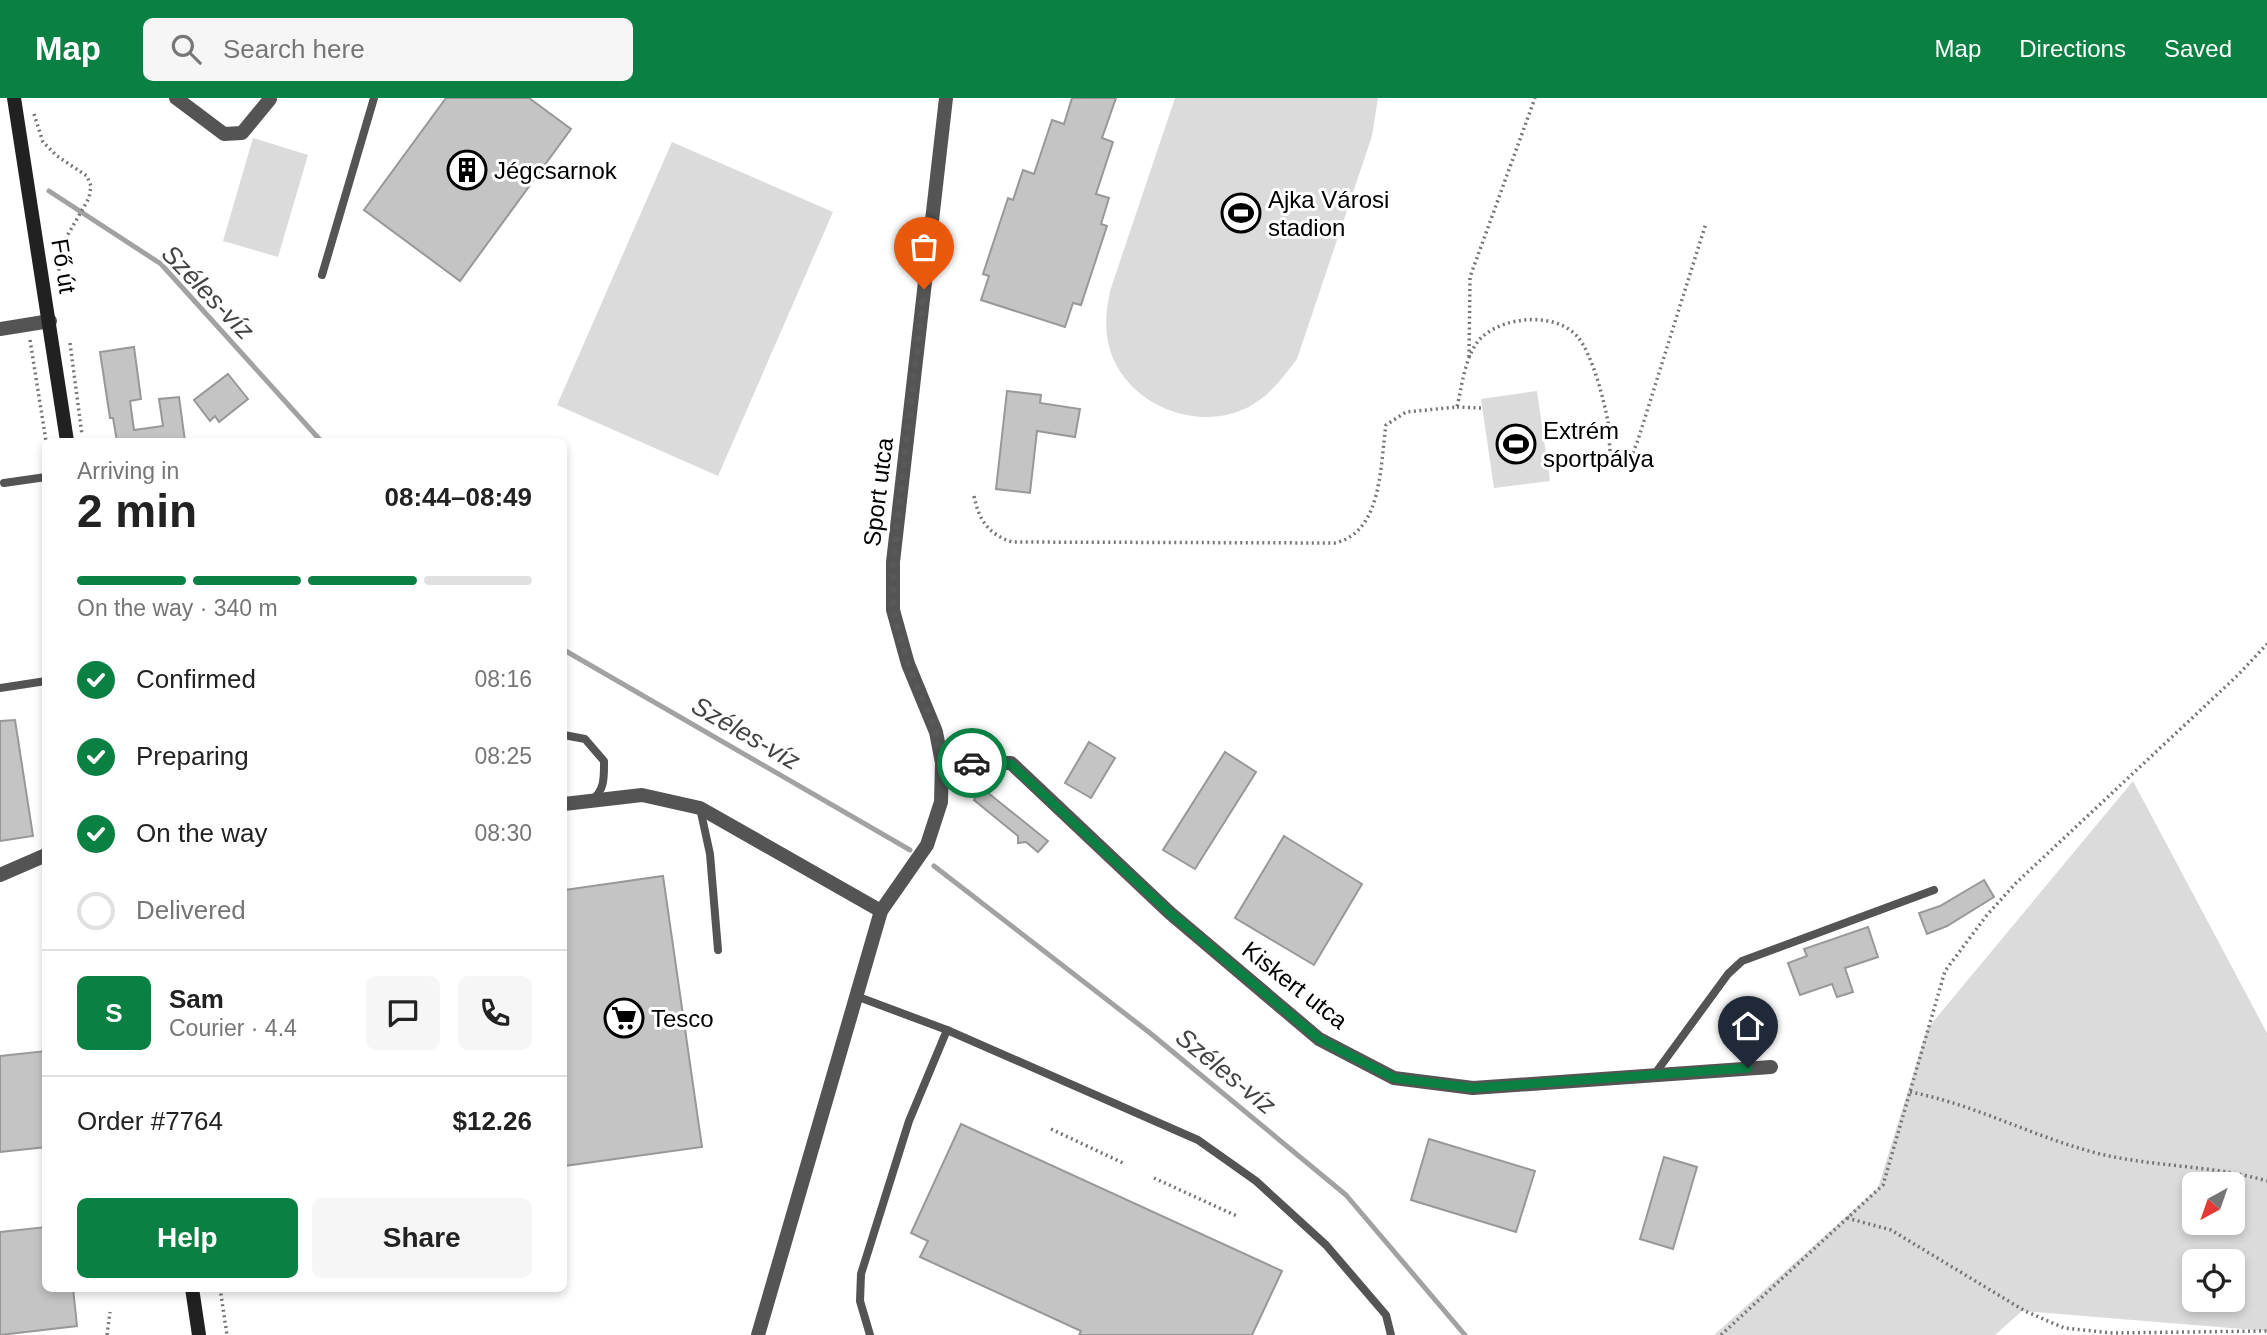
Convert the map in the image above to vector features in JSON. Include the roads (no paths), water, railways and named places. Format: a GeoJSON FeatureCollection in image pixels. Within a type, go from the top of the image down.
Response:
{"type":"FeatureCollection","features":[{"type":"Feature","properties":{"kind":"main road","name":"Fő út"},"geometry":{"type":"LineString","coordinates":[[15,98],[67,438]]}},
{"type":"Feature","properties":{"kind":"main road"},"geometry":{"type":"LineString","coordinates":[[193,1292],[199,1335]]}},
{"type":"Feature","properties":{"kind":"street"},"geometry":{"type":"LineString","coordinates":[[176,98],[224,134],[242,133],[270,99]]}},
{"type":"Feature","properties":{"kind":"street","name":"Sport utca"},"geometry":{"type":"LineString","coordinates":[[758,1335],[881,911],[927,845],[941,803],[942,763],[936,732],[908,664],[893,610],[893,562],[946,98]]}},
{"type":"Feature","properties":{"kind":"street"},"geometry":{"type":"LineString","coordinates":[[0,329],[50,321]]}},
{"type":"Feature","properties":{"kind":"street","name":"Kiskert utca"},"geometry":{"type":"LineString","coordinates":[[942,763],[1011,764],[1170,913],[1319,1039],[1394,1078],[1473,1088],[1771,1067]]}},
{"type":"Feature","properties":{"kind":"street"},"geometry":{"type":"LineString","coordinates":[[567,804],[642,795],[700,808],[881,911]]}},
{"type":"Feature","properties":{"kind":"street"},"geometry":{"type":"LineString","coordinates":[[0,875],[42,858]]}},
{"type":"Feature","properties":{"kind":"lane"},"geometry":{"type":"LineString","coordinates":[[322,275],[374,98]]}},
{"type":"Feature","properties":{"kind":"lane"},"geometry":{"type":"LineString","coordinates":[[4,482],[42,477]]}},
{"type":"Feature","properties":{"kind":"lane"},"geometry":{"type":"LineString","coordinates":[[0,688],[42,682]]}},
{"type":"Feature","properties":{"kind":"lane"},"geometry":{"type":"LineString","coordinates":[[567,736],[585,739],[604,761],[604,781],[600,794],[591,801]]}},
{"type":"Feature","properties":{"kind":"lane"},"geometry":{"type":"LineString","coordinates":[[700,808],[710,854],[718,950]]}},
{"type":"Feature","properties":{"kind":"lane"},"geometry":{"type":"LineString","coordinates":[[1654,1075],[1727,974],[1742,961],[1934,890]]}},
{"type":"Feature","properties":{"kind":"lane"},"geometry":{"type":"LineString","coordinates":[[856,996],[947,1030],[1145,1115],[1207,1147],[1256,1181],[1325,1245],[1386,1315],[1391,1335]]}},
{"type":"Feature","properties":{"kind":"lane"},"geometry":{"type":"LineString","coordinates":[[870,1335],[860,1301],[861,1274],[909,1121],[947,1030]]}},
{"type":"Feature","properties":{"kind":"waterway","name":"Széles-víz"},"geometry":{"type":"LineString","coordinates":[[49,191],[161,264],[318,438]]}},
{"type":"Feature","properties":{"kind":"waterway","name":"Széles-víz"},"geometry":{"type":"LineString","coordinates":[[567,652],[910,850]]}},
{"type":"Feature","properties":{"kind":"waterway","name":"Széles-víz"},"geometry":{"type":"LineString","coordinates":[[934,866],[1150,1033],[1346,1195],[1465,1335]]}},
{"type":"Feature","properties":{"kind":"place","name":"Jégcsarnok"},"geometry":{"type":"Point","coordinates":[467,170]}},
{"type":"Feature","properties":{"kind":"place","name":"Ajka Városi stadion"},"geometry":{"type":"Point","coordinates":[1241,213]}},
{"type":"Feature","properties":{"kind":"place","name":"Extrém sportpálya"},"geometry":{"type":"Point","coordinates":[1516,444]}},
{"type":"Feature","properties":{"kind":"place","name":"Tesco"},"geometry":{"type":"Point","coordinates":[624,1018]}}]}
